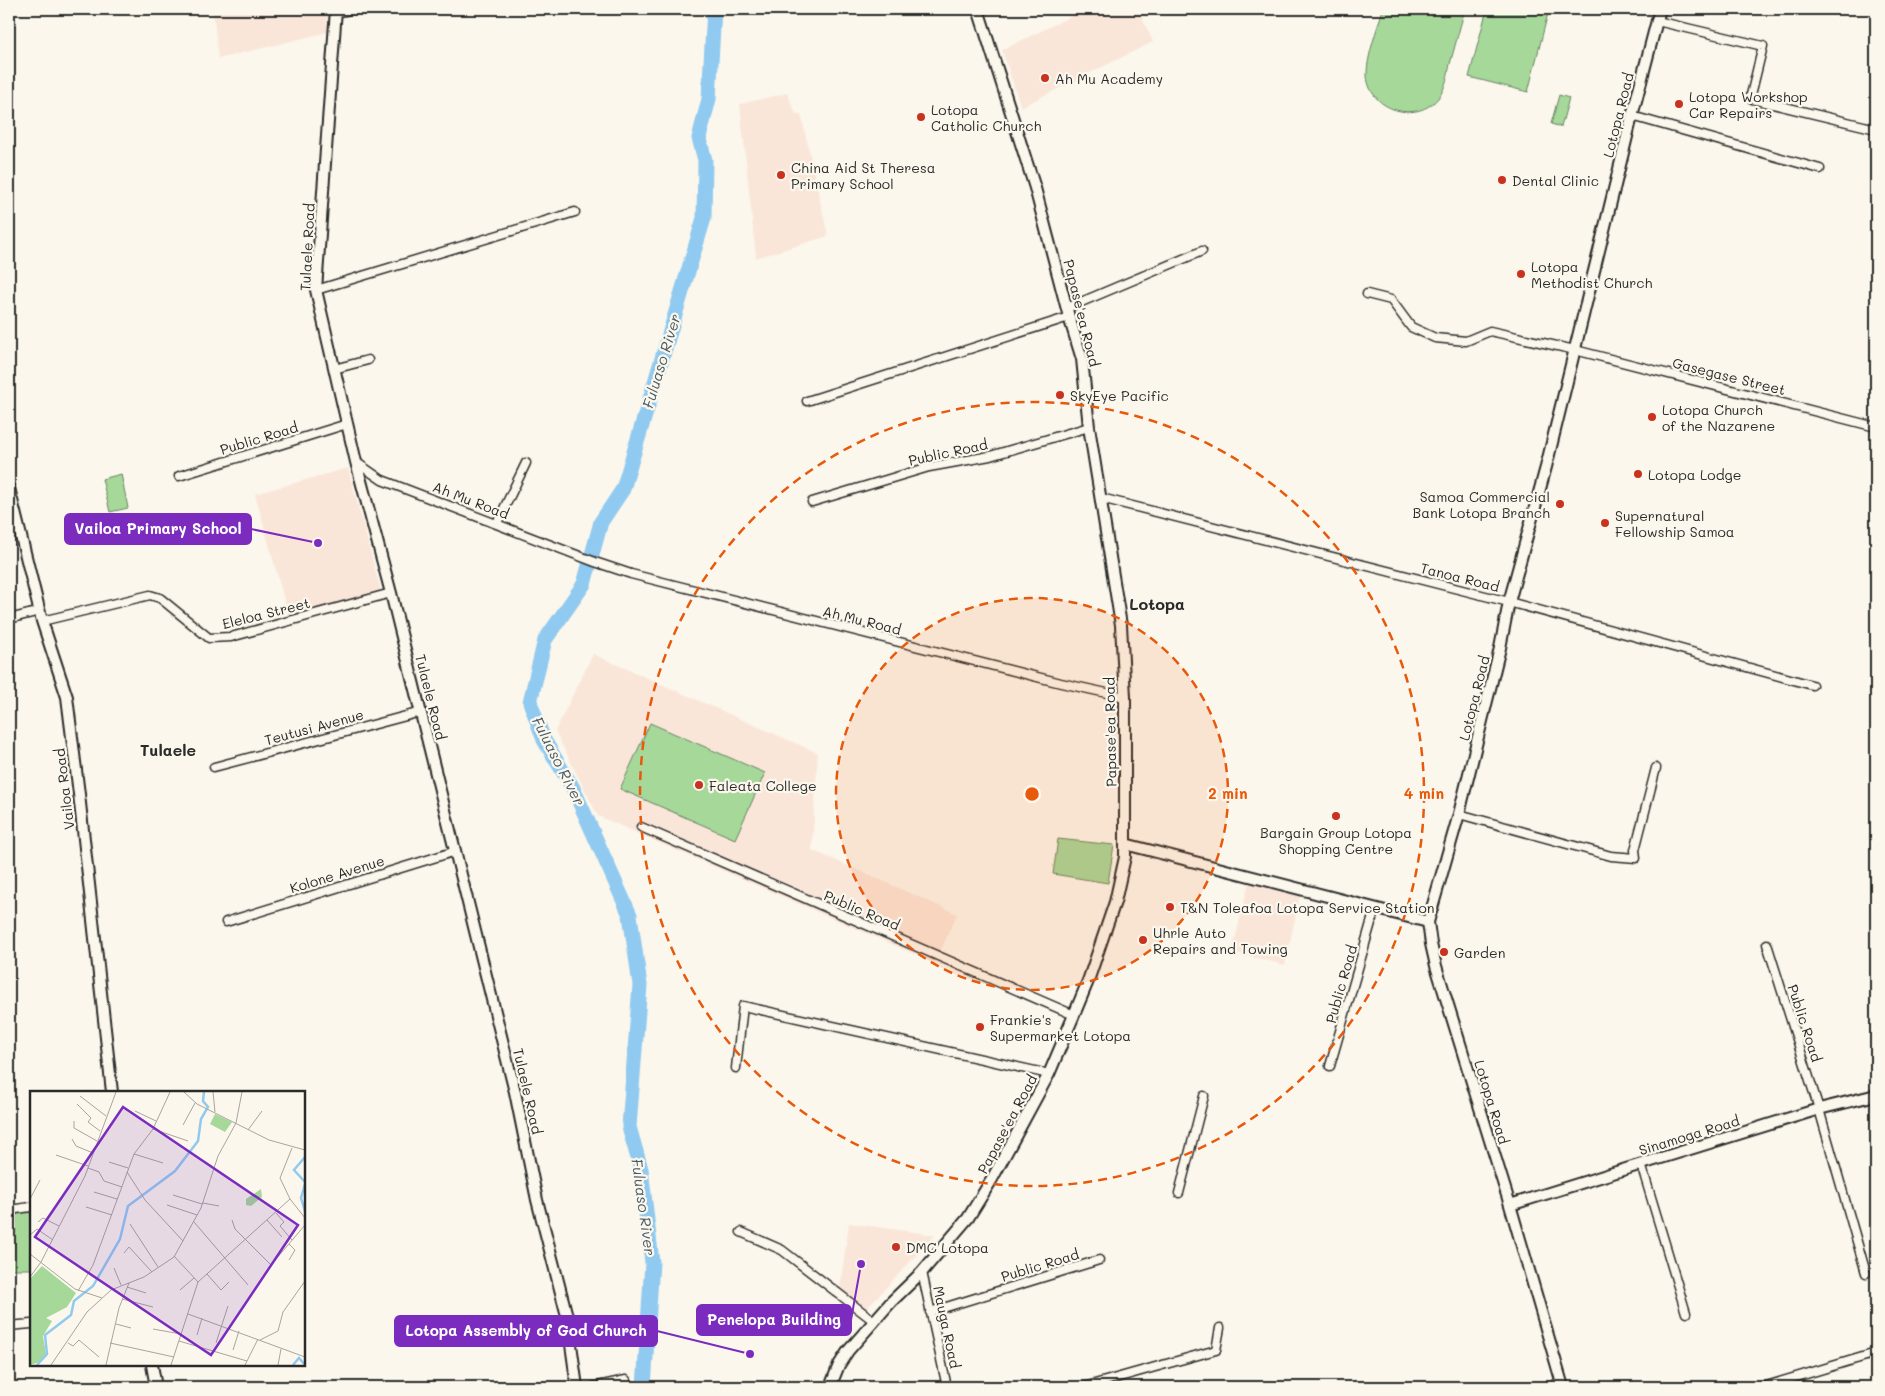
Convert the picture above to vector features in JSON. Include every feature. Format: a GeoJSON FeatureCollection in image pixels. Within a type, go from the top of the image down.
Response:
{"type":"FeatureCollection","features":[{"type":"Feature","properties":{"kind":"street"},"geometry":{"type":"LineString","coordinates":[[337,11],[354,9]]}},
{"type":"Feature","properties":{"kind":"street","name":"Papase'ea Road"},"geometry":{"type":"LineString","coordinates":[[830,1387],[839,1365],[848,1351],[874,1321],[922,1272],[968,1218],[992,1182],[1049,1074],[1074,1015],[1088,981],[1115,902],[1122,872],[1125,844],[1125,697],[1121,626],[1089,427],[1082,359],[1035,188],[978,9]]}},
{"type":"Feature","properties":{"kind":"street","name":"Lotopa Road"},"geometry":{"type":"LineString","coordinates":[[1562,1384],[1510,1205],[1439,974],[1431,944],[1428,922],[1459,814],[1500,648],[1509,602],[1546,467],[1660,9]]}},
{"type":"Feature","properties":{"kind":"street","name":"Tulaele Road"},"geometry":{"type":"LineString","coordinates":[[337,11],[316,290],[356,462],[391,593],[515,1092],[537,1200],[567,1316],[576,1387]]}},
{"type":"Feature","properties":{"kind":"street"},"geometry":{"type":"LineString","coordinates":[[1657,21],[1763,46],[1751,95],[1752,99],[1876,129]]}},
{"type":"Feature","properties":{"kind":"street"},"geometry":{"type":"LineString","coordinates":[[1632,116],[1820,169]]}},
{"type":"Feature","properties":{"kind":"street"},"geometry":{"type":"LineString","coordinates":[[316,290],[575,212]]}},
{"type":"Feature","properties":{"kind":"street"},"geometry":{"type":"LineString","coordinates":[[807,401],[1068,313],[1202,251]]}},
{"type":"Feature","properties":{"kind":"street"},"geometry":{"type":"LineString","coordinates":[[1367,294],[1391,300],[1411,327],[1435,338],[1466,340],[1490,330],[1575,350]]}},
{"type":"Feature","properties":{"kind":"street","name":"Gasegase Street"},"geometry":{"type":"LineString","coordinates":[[1575,350],[1876,427]]}},
{"type":"Feature","properties":{"kind":"street"},"geometry":{"type":"LineString","coordinates":[[334,370],[368,360]]}},
{"type":"Feature","properties":{"kind":"street","name":"Public Road"},"geometry":{"type":"LineString","coordinates":[[179,476],[347,424]]}},
{"type":"Feature","properties":{"kind":"street","name":"Public Road"},"geometry":{"type":"LineString","coordinates":[[812,502],[928,467],[990,456],[1089,427]]}},
{"type":"Feature","properties":{"kind":"street","name":"Ah Mu Road"},"geometry":{"type":"LineString","coordinates":[[356,462],[382,480],[631,574],[1061,683],[1125,697]]}},
{"type":"Feature","properties":{"kind":"street"},"geometry":{"type":"LineString","coordinates":[[497,523],[526,463]]}},
{"type":"Feature","properties":{"kind":"street","name":"Vailoa Road"},"geometry":{"type":"LineString","coordinates":[[9,490],[41,616],[67,698],[112,1091]]}},
{"type":"Feature","properties":{"kind":"street","name":"Tanoa Road"},"geometry":{"type":"LineString","coordinates":[[1101,498],[1509,602],[1812,685]]}},
{"type":"Feature","properties":{"kind":"street","name":"Eleloa Street"},"geometry":{"type":"LineString","coordinates":[[9,619],[41,616],[150,595],[160,598],[209,638],[230,637],[391,593]]}},
{"type":"Feature","properties":{"kind":"street","name":"Teutusi Avenue"},"geometry":{"type":"LineString","coordinates":[[214,766],[421,712]]}},
{"type":"Feature","properties":{"kind":"street"},"geometry":{"type":"LineString","coordinates":[[1459,814],[1611,856],[1636,858],[1635,850],[1656,768]]}},
{"type":"Feature","properties":{"kind":"street","name":"Public Road"},"geometry":{"type":"LineString","coordinates":[[640,828],[1074,1015]]}},
{"type":"Feature","properties":{"kind":"street"},"geometry":{"type":"LineString","coordinates":[[1125,844],[1428,922]]}},
{"type":"Feature","properties":{"kind":"street","name":"Kolone Avenue"},"geometry":{"type":"LineString","coordinates":[[226,922],[456,851]]}},
{"type":"Feature","properties":{"kind":"street","name":"Public Road"},"geometry":{"type":"LineString","coordinates":[[1330,1066],[1375,908]]}},
{"type":"Feature","properties":{"kind":"street","name":"Public Road"},"geometry":{"type":"LineString","coordinates":[[1767,944],[1819,1109],[1866,1273]]}},
{"type":"Feature","properties":{"kind":"street"},"geometry":{"type":"LineString","coordinates":[[736,1068],[742,1006],[1049,1074]]}},
{"type":"Feature","properties":{"kind":"street","name":"Sinamoga Road"},"geometry":{"type":"LineString","coordinates":[[1510,1205],[1819,1109],[1876,1095]]}},
{"type":"Feature","properties":{"kind":"street"},"geometry":{"type":"LineString","coordinates":[[1179,1193],[1204,1096]]}},
{"type":"Feature","properties":{"kind":"street"},"geometry":{"type":"LineString","coordinates":[[1641,1164],[1686,1313]]}},
{"type":"Feature","properties":{"kind":"street"},"geometry":{"type":"LineString","coordinates":[[9,1210],[30,1206]]}},
{"type":"Feature","properties":{"kind":"street"},"geometry":{"type":"LineString","coordinates":[[741,1232],[782,1250],[874,1321]]}},
{"type":"Feature","properties":{"kind":"street","name":"Public Road"},"geometry":{"type":"LineString","coordinates":[[930,1312],[1100,1260]]}},
{"type":"Feature","properties":{"kind":"street","name":"Mauga Road"},"geometry":{"type":"LineString","coordinates":[[922,1272],[947,1387]]}},
{"type":"Feature","properties":{"kind":"street"},"geometry":{"type":"LineString","coordinates":[[9,1326],[30,1324]]}},
{"type":"Feature","properties":{"kind":"street"},"geometry":{"type":"LineString","coordinates":[[1084,1387],[1216,1350],[1220,1328]]}},
{"type":"Feature","properties":{"kind":"street"},"geometry":{"type":"LineString","coordinates":[[1763,1387],[1876,1353]]}},
{"type":"Feature","properties":{"kind":"street"},"geometry":{"type":"LineString","coordinates":[[152,1366],[156,1387]]}},
{"type":"Feature","properties":{"kind":"street"},"geometry":{"type":"LineString","coordinates":[[593,1387],[626,1380]]}},
{"type":"Feature","properties":{"kind":"street"},"geometry":{"type":"LineString","coordinates":[[1549,1387],[1562,1384]]}},
{"type":"Feature","properties":{"kind":"shaded area"},"geometry":{"type":"Polygon","coordinates":[[[213,9],[327,9],[328,32],[218,59],[213,9]]]}},
{"type":"Feature","properties":{"kind":"shaded area","name":"Ah Mu Academy"},"geometry":{"type":"Polygon","coordinates":[[[1086,9],[1138,9],[1153,42],[1021,107],[1002,50],[1086,9]]]}},
{"type":"Feature","properties":{"kind":"shaded area","name":"China Aid St Theresa Primary School"},"geometry":{"type":"Polygon","coordinates":[[[787,93],[796,114],[801,114],[828,236],[756,258],[740,104],[787,93]]]}},
{"type":"Feature","properties":{"kind":"shaded area"},"geometry":{"type":"Polygon","coordinates":[[[348,468],[381,591],[289,617],[255,494],[348,468]]]}},
{"type":"Feature","properties":{"kind":"shaded area","name":"Faleata College"},"geometry":{"type":"Polygon","coordinates":[[[593,654],[818,753],[812,850],[957,914],[935,963],[598,816],[555,731],[593,654]]]}},
{"type":"Feature","properties":{"kind":"shaded area"},"geometry":{"type":"Polygon","coordinates":[[[1249,882],[1300,896],[1285,965],[1232,952],[1249,882]]]}},
{"type":"Feature","properties":{"kind":"shaded area"},"geometry":{"type":"Polygon","coordinates":[[[849,1223],[935,1235],[867,1308],[840,1288],[849,1223]]]}},
{"type":"Feature","properties":{"kind":"green space"},"geometry":{"type":"Polygon","coordinates":[[[1383,9],[1465,9],[1443,91],[1432,104],[1422,109],[1410,112],[1387,106],[1377,99],[1370,89],[1367,76],[1368,60],[1383,9]]]}},
{"type":"Feature","properties":{"kind":"green space"},"geometry":{"type":"Polygon","coordinates":[[[1487,9],[1549,9],[1528,92],[1469,77],[1487,9]]]}},
{"type":"Feature","properties":{"kind":"green space"},"geometry":{"type":"Polygon","coordinates":[[[1559,95],[1569,98],[1561,127],[1551,124],[1559,95]]]}},
{"type":"Feature","properties":{"kind":"green space"},"geometry":{"type":"Polygon","coordinates":[[[121,474],[128,508],[110,512],[102,479],[121,474]]]}},
{"type":"Feature","properties":{"kind":"green space"},"geometry":{"type":"Polygon","coordinates":[[[650,723],[765,773],[735,839],[620,789],[650,723]]]}},
{"type":"Feature","properties":{"kind":"green space"},"geometry":{"type":"Polygon","coordinates":[[[1058,839],[1114,845],[1108,883],[1053,874],[1058,839]]]}},
{"type":"Feature","properties":{"kind":"green space"},"geometry":{"type":"Polygon","coordinates":[[[30,1212],[30,1269],[9,1269],[9,1214],[30,1212]]]}},
{"type":"Feature","properties":{"kind":"waterway","name":"Fuluaso River"},"geometry":{"type":"LineString","coordinates":[[644,1387],[652,1262],[641,1169],[629,1127],[640,985],[630,915],[573,788],[544,740],[530,702],[545,640],[584,584],[601,522],[623,489],[704,218],[705,160],[699,138],[709,99],[714,9]]}},
{"type":"Feature","properties":{"kind":"place","name":"Ah Mu Academy"},"geometry":{"type":"Point","coordinates":[1045,78]}},
{"type":"Feature","properties":{"kind":"place","name":"Lotopa Workshop Car Repairs"},"geometry":{"type":"Point","coordinates":[1679,104]}},
{"type":"Feature","properties":{"kind":"place","name":"Lotopa Catholic Church"},"geometry":{"type":"Point","coordinates":[921,117]}},
{"type":"Feature","properties":{"kind":"place","name":"China Aid St Theresa Primary School"},"geometry":{"type":"Point","coordinates":[781,175]}},
{"type":"Feature","properties":{"kind":"place","name":"Dental Clinic"},"geometry":{"type":"Point","coordinates":[1502,180]}},
{"type":"Feature","properties":{"kind":"place","name":"Lotopa Methodist Church"},"geometry":{"type":"Point","coordinates":[1521,274]}},
{"type":"Feature","properties":{"kind":"place","name":"SkyEye Pacific"},"geometry":{"type":"Point","coordinates":[1060,395]}},
{"type":"Feature","properties":{"kind":"place","name":"Lotopa Church of the Nazarene"},"geometry":{"type":"Point","coordinates":[1652,417]}},
{"type":"Feature","properties":{"kind":"place","name":"Lotopa Lodge"},"geometry":{"type":"Point","coordinates":[1638,474]}},
{"type":"Feature","properties":{"kind":"place","name":"Samoa Commercial Bank Lotopa Branch"},"geometry":{"type":"Point","coordinates":[1560,504]}},
{"type":"Feature","properties":{"kind":"place","name":"Supernatural Fellowship Samoa"},"geometry":{"type":"Point","coordinates":[1605,523]}},
{"type":"Feature","properties":{"kind":"place","name":"Vailoa Primary School"},"geometry":{"type":"Point","coordinates":[318,543]}},
{"type":"Feature","properties":{"kind":"place","name":"Faleata College"},"geometry":{"type":"Point","coordinates":[699,785]}},
{"type":"Feature","properties":{"kind":"place","name":"Bargain Group Lotopa Shopping Centre"},"geometry":{"type":"Point","coordinates":[1336,816]}},
{"type":"Feature","properties":{"kind":"place","name":"T&N Toleafoa Lotopa Service Station"},"geometry":{"type":"Point","coordinates":[1170,907]}},
{"type":"Feature","properties":{"kind":"place","name":"Uhrle Auto Repairs and Towing"},"geometry":{"type":"Point","coordinates":[1143,940]}},
{"type":"Feature","properties":{"kind":"place","name":"Garden"},"geometry":{"type":"Point","coordinates":[1444,952]}},
{"type":"Feature","properties":{"kind":"place","name":"Frankie's Supermarket Lotopa"},"geometry":{"type":"Point","coordinates":[980,1027]}},
{"type":"Feature","properties":{"kind":"place","name":"DMC Lotopa"},"geometry":{"type":"Point","coordinates":[896,1247]}},
{"type":"Feature","properties":{"kind":"place","name":"Penelopa Building"},"geometry":{"type":"Point","coordinates":[861,1264]}},
{"type":"Feature","properties":{"kind":"place","name":"Lotopa Assembly of God Church"},"geometry":{"type":"Point","coordinates":[750,1354]}},
{"type":"Feature","properties":{"kind":"district","name":"Lotopa"},"geometry":{"type":"Point","coordinates":[1157,603]}},
{"type":"Feature","properties":{"kind":"district","name":"Tulaele"},"geometry":{"type":"Point","coordinates":[168,749]}}]}
